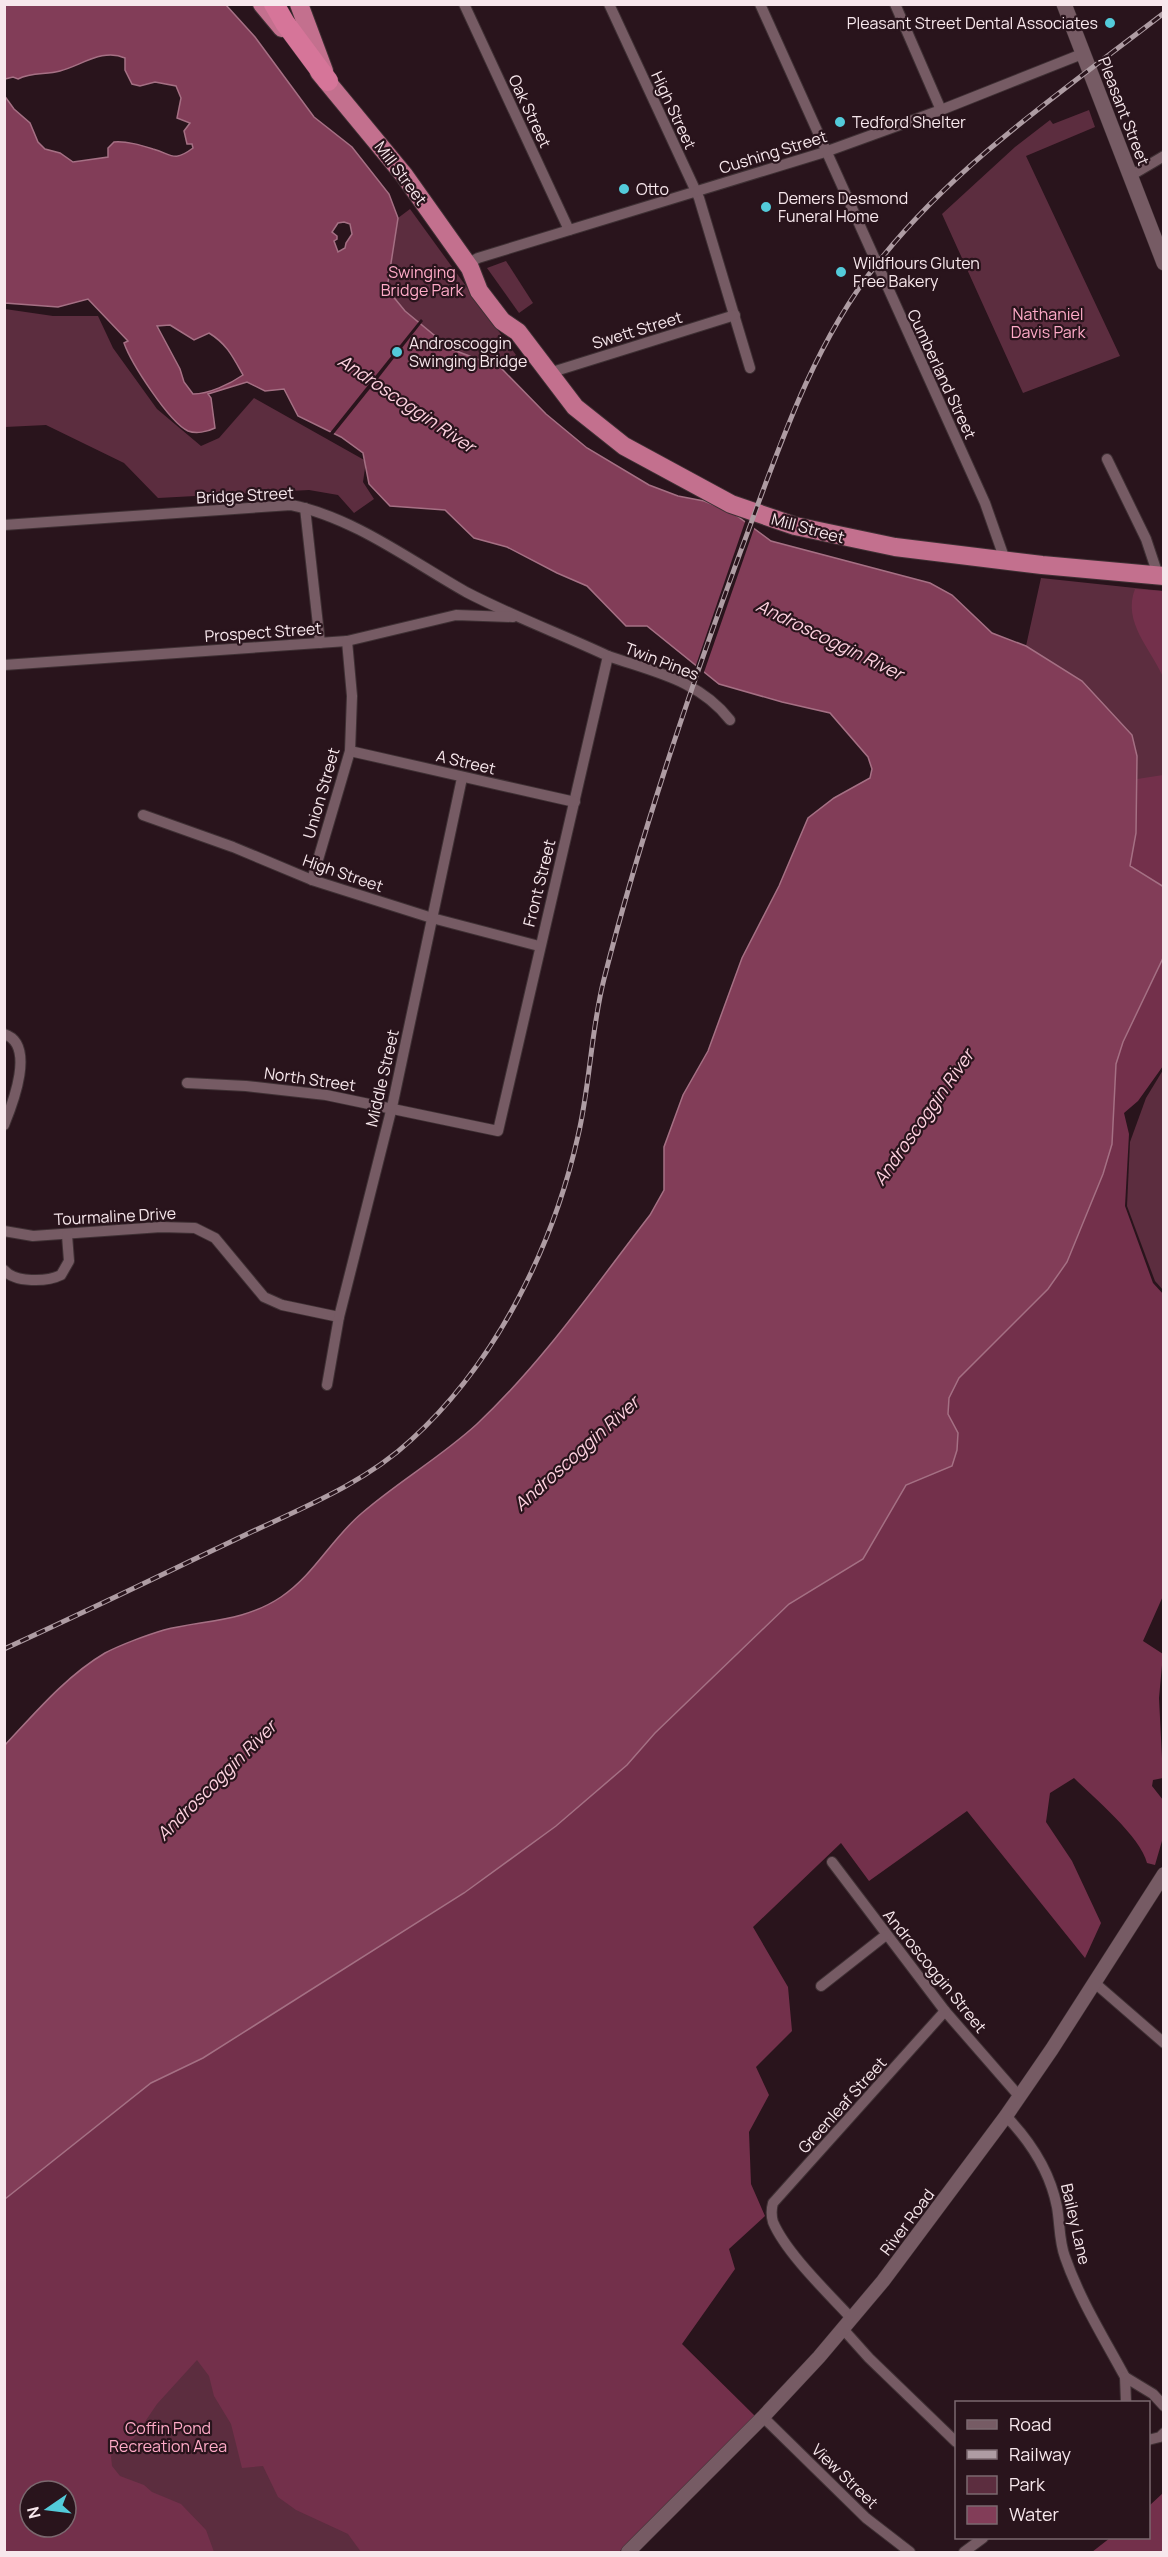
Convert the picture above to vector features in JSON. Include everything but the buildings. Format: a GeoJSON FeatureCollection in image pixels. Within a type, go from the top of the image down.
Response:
{"type":"FeatureCollection","features":[{"type":"Feature","properties":{"kind":"highway","name":"Mill Street"},"geometry":{"type":"LineString","coordinates":[[262,4],[404,175],[469,266],[475,285],[502,321],[518,332],[574,406],[624,446],[731,504],[795,526],[839,537],[895,547],[1005,560],[1161,575]]}},
{"type":"Feature","properties":{"kind":"highway"},"geometry":{"type":"LineString","coordinates":[[274,4],[285,24],[328,81]]}},
{"type":"Feature","properties":{"kind":"highway"},"geometry":{"type":"LineString","coordinates":[[288,4],[328,81]]}},
{"type":"Feature","properties":{"kind":"highway"},"geometry":{"type":"LineString","coordinates":[[299,4],[328,81]]}},
{"type":"Feature","properties":{"kind":"main road","name":"Pleasant Street"},"geometry":{"type":"LineString","coordinates":[[1064,4],[1164,263]]}},
{"type":"Feature","properties":{"kind":"street","name":"Oak Street"},"geometry":{"type":"LineString","coordinates":[[464,4],[569,230]]}},
{"type":"Feature","properties":{"kind":"street","name":"High Street"},"geometry":{"type":"LineString","coordinates":[[609,4],[699,198],[750,368]]}},
{"type":"Feature","properties":{"kind":"street","name":"Cumberland Street"},"geometry":{"type":"LineString","coordinates":[[760,4],[985,503],[1005,560]]}},
{"type":"Feature","properties":{"kind":"street"},"geometry":{"type":"LineString","coordinates":[[895,4],[941,110]]}},
{"type":"Feature","properties":{"kind":"street","name":"Cushing Street"},"geometry":{"type":"LineString","coordinates":[[469,266],[478,258],[825,152],[941,110],[1082,54]]}},
{"type":"Feature","properties":{"kind":"street"},"geometry":{"type":"LineString","coordinates":[[1130,176],[1164,156]]}},
{"type":"Feature","properties":{"kind":"street","name":"Swett Street"},"geometry":{"type":"LineString","coordinates":[[549,373],[735,315]]}},
{"type":"Feature","properties":{"kind":"street"},"geometry":{"type":"LineString","coordinates":[[1107,459],[1161,575]]}},
{"type":"Feature","properties":{"kind":"street","name":"Bridge Street"},"geometry":{"type":"LineString","coordinates":[[4,525],[291,505],[305,508],[350,524],[469,593],[608,656]]}},
{"type":"Feature","properties":{"kind":"street"},"geometry":{"type":"LineString","coordinates":[[305,508],[320,643]]}},
{"type":"Feature","properties":{"kind":"street","name":"Prospect Street"},"geometry":{"type":"LineString","coordinates":[[4,665],[347,641],[456,615],[520,618]]}},
{"type":"Feature","properties":{"kind":"street","name":"Union Street"},"geometry":{"type":"LineString","coordinates":[[312,880],[350,751],[352,696],[347,641]]}},
{"type":"Feature","properties":{"kind":"street","name":"Twin Pines"},"geometry":{"type":"LineString","coordinates":[[608,656],[690,685],[718,705],[730,720]]}},
{"type":"Feature","properties":{"kind":"street","name":"Front Street"},"geometry":{"type":"LineString","coordinates":[[498,1131],[608,656]]}},
{"type":"Feature","properties":{"kind":"street","name":"A Street"},"geometry":{"type":"LineString","coordinates":[[350,751],[575,802]]}},
{"type":"Feature","properties":{"kind":"street","name":"Middle Street"},"geometry":{"type":"LineString","coordinates":[[327,1384],[339,1317],[392,1107],[462,778]]}},
{"type":"Feature","properties":{"kind":"street","name":"High Street"},"geometry":{"type":"LineString","coordinates":[[143,815],[233,847],[312,880],[432,918],[539,946]]}},
{"type":"Feature","properties":{"kind":"street"},"geometry":{"type":"LineString","coordinates":[[4,1034],[16,1041],[22,1055],[11,1086],[4,1125]]}},
{"type":"Feature","properties":{"kind":"street","name":"North Street"},"geometry":{"type":"LineString","coordinates":[[187,1083],[326,1095],[498,1131]]}},
{"type":"Feature","properties":{"kind":"street","name":"Tourmaline Drive"},"geometry":{"type":"LineString","coordinates":[[5,1232],[33,1236],[161,1227],[195,1228],[215,1238],[264,1297],[282,1305],[339,1317]]}},
{"type":"Feature","properties":{"kind":"street"},"geometry":{"type":"LineString","coordinates":[[4,1270],[14,1278],[44,1279],[61,1275],[69,1261],[67,1235]]}},
{"type":"Feature","properties":{"kind":"street","name":"Androscoggin Street"},"geometry":{"type":"LineString","coordinates":[[832,1862],[945,2011],[1019,2096]]}},
{"type":"Feature","properties":{"kind":"street","name":"River Road"},"geometry":{"type":"LineString","coordinates":[[628,2553],[763,2417],[884,2281],[1006,2116],[1095,1984],[1164,1874]]}},
{"type":"Feature","properties":{"kind":"street"},"geometry":{"type":"LineString","coordinates":[[821,1986],[886,1935]]}},
{"type":"Feature","properties":{"kind":"street"},"geometry":{"type":"LineString","coordinates":[[1095,1984],[1164,2043]]}},
{"type":"Feature","properties":{"kind":"street","name":"Greenleaf Street"},"geometry":{"type":"LineString","coordinates":[[848,2324],[773,2221],[771,2212],[773,2203],[945,2011]]}},
{"type":"Feature","properties":{"kind":"street","name":"Bailey Lane"},"geometry":{"type":"LineString","coordinates":[[1006,2116],[1024,2135],[1047,2172],[1057,2208],[1061,2244],[1089,2312],[1125,2377],[1125,2401]]}},
{"type":"Feature","properties":{"kind":"street"},"geometry":{"type":"LineString","coordinates":[[848,2324],[869,2358],[955,2440]]}},
{"type":"Feature","properties":{"kind":"street","name":"Bailey Lane"},"geometry":{"type":"LineString","coordinates":[[1125,2377],[1153,2394],[1164,2406]]}},
{"type":"Feature","properties":{"kind":"street","name":"View Street"},"geometry":{"type":"LineString","coordinates":[[763,2417],[866,2518],[910,2553]]}},
{"type":"Feature","properties":{"kind":"street"},"geometry":{"type":"LineString","coordinates":[[1150,2440],[1160,2437],[1164,2433]]}},
{"type":"Feature","properties":{"kind":"street"},"geometry":{"type":"LineString","coordinates":[[964,2553],[982,2539]]}},
{"type":"Feature","properties":{"kind":"green space","name":"Nathaniel Davis Park"},"geometry":{"type":"Polygon","coordinates":[[[1089,110],[1095,127],[1026,156],[1120,356],[1023,393],[942,214],[1015,147],[1050,120],[1053,124],[1089,110]]]}},
{"type":"Feature","properties":{"kind":"green space","name":"Swinging Bridge Park"},"geometry":{"type":"Polygon","coordinates":[[[410,209],[516,355],[501,368],[451,349],[405,311],[387,290],[398,218],[410,209]]]}},
{"type":"Feature","properties":{"kind":"green space"},"geometry":{"type":"Polygon","coordinates":[[[506,261],[533,303],[519,313],[487,268],[506,261]]]}},
{"type":"Feature","properties":{"kind":"green space"},"geometry":{"type":"Polygon","coordinates":[[[5,309],[53,316],[98,316],[113,348],[157,409],[201,446],[219,438],[254,398],[366,461],[363,482],[374,499],[354,513],[338,495],[309,490],[158,498],[124,463],[46,425],[5,427],[5,309]]]}},
{"type":"Feature","properties":{"kind":"green space"},"geometry":{"type":"Polygon","coordinates":[[[1041,578],[1163,591],[1163,870],[1130,866],[1137,774],[1132,735],[1082,681],[1026,646],[1041,578]]]}},
{"type":"Feature","properties":{"kind":"green space"},"geometry":{"type":"Polygon","coordinates":[[[1163,1070],[1164,1290],[1155,1281],[1127,1206],[1130,1142],[1146,1098],[1163,1070]]]}},
{"type":"Feature","properties":{"kind":"green space","name":"Coffin Pond Recreation Area"},"geometry":{"type":"Polygon","coordinates":[[[5,2258],[242,2338],[463,2552],[5,2552],[5,2258]]]}},
{"type":"Feature","properties":{"kind":"shaded area"},"geometry":{"type":"Polygon","coordinates":[[[1135,589],[1163,591],[1163,677],[1135,624],[1132,601],[1135,589]]]}},
{"type":"Feature","properties":{"kind":"shaded area"},"geometry":{"type":"Polygon","coordinates":[[[1163,775],[1163,887],[1130,866],[1136,833],[1137,779],[1163,775]]]}},
{"type":"Feature","properties":{"kind":"shaded area"},"geometry":{"type":"Polygon","coordinates":[[[1163,958],[1163,1066],[1138,1101],[1124,1113],[1129,1134],[1125,1206],[1153,1283],[1164,1295],[1163,1596],[1143,1641],[1163,1654],[1159,1698],[1163,1778],[1153,1780],[1152,1786],[1163,1800],[1164,1834],[1155,1865],[1147,1863],[1127,1830],[1074,1778],[1050,1793],[1046,1822],[1072,1861],[1101,1923],[1085,1958],[967,1811],[869,1881],[841,1843],[753,1927],[788,1987],[792,2031],[756,2067],[769,2095],[749,2132],[751,2184],[765,2216],[729,2249],[735,2269],[682,2344],[755,2416],[619,2552],[361,2552],[348,2534],[296,2510],[278,2497],[263,2466],[242,2468],[231,2424],[214,2396],[209,2376],[197,2360],[157,2404],[134,2438],[119,2447],[111,2456],[112,2466],[120,2476],[144,2485],[152,2492],[181,2504],[206,2530],[214,2552],[5,2552],[5,2199],[151,2083],[203,2058],[464,1893],[556,1826],[627,1765],[655,1733],[789,1604],[863,1559],[906,1485],[952,1466],[958,1433],[948,1414],[949,1398],[959,1378],[1048,1289],[1067,1262],[1103,1174],[1112,1144],[1116,1064],[1123,1042],[1163,958]]]}},
{"type":"Feature","properties":{"kind":"shaded area"},"geometry":{"type":"Polygon","coordinates":[[[1163,2493],[1163,2552],[1092,2552],[1109,2539],[1150,2539],[1150,2505],[1163,2493]]]}},
{"type":"Feature","properties":{"kind":"water","name":"Androscoggin River"},"geometry":{"type":"Polygon","coordinates":[[[5,5],[226,5],[255,37],[314,117],[352,147],[389,194],[398,218],[387,289],[405,311],[451,349],[501,368],[546,414],[587,448],[649,485],[678,496],[704,501],[733,513],[771,541],[930,583],[952,595],[992,633],[1026,646],[1082,681],[1132,735],[1137,756],[1136,833],[1130,866],[1164,887],[1163,958],[1123,1042],[1116,1064],[1112,1144],[1103,1174],[1067,1262],[1048,1289],[959,1378],[949,1398],[948,1414],[958,1433],[957,1450],[952,1466],[906,1485],[863,1559],[789,1604],[655,1733],[627,1765],[556,1826],[464,1893],[203,2058],[151,2083],[5,2199],[5,1745],[64,1684],[105,1653],[164,1630],[238,1616],[281,1597],[303,1578],[351,1523],[463,1436],[524,1375],[568,1323],[650,1215],[664,1190],[664,1147],[683,1095],[708,1051],[742,958],[779,886],[808,818],[834,798],[870,778],[872,769],[868,757],[830,713],[719,684],[647,626],[626,626],[587,586],[507,547],[474,538],[445,510],[390,506],[369,484],[363,453],[341,437],[298,416],[284,389],[265,391],[247,382],[208,394],[211,398],[215,428],[202,432],[188,431],[171,416],[151,391],[128,352],[124,343],[128,341],[88,299],[58,307],[5,303],[4,95],[14,109],[30,123],[38,142],[45,149],[60,153],[73,162],[108,157],[108,148],[114,142],[138,145],[173,156],[186,153],[193,148],[192,144],[187,144],[184,131],[190,123],[177,118],[181,98],[176,86],[155,82],[140,86],[132,84],[125,70],[125,58],[117,55],[92,58],[60,71],[28,75],[18,79],[13,77],[5,79],[5,5]],[[338,223],[332,232],[337,236],[334,241],[338,252],[345,248],[352,234],[350,224],[338,223]],[[170,325],[157,326],[180,369],[184,382],[193,394],[219,388],[243,375],[229,351],[215,337],[209,333],[194,340],[170,325]]]}},
{"type":"Feature","properties":{"kind":"pier","name":"Androscoggin Swinging Bridge"},"geometry":{"type":"Polygon","coordinates":[[[421,319],[423,321],[373,385],[332,436],[329,434],[421,319]]]}},
{"type":"Feature","properties":{"kind":"pier"},"geometry":{"type":"Polygon","coordinates":[[[746,519],[755,526],[703,675],[695,668],[746,519]]]}},
{"type":"Feature","properties":{"kind":"railway"},"geometry":{"type":"LineString","coordinates":[[4,1649],[353,1482],[411,1440],[442,1409],[469,1376],[495,1339],[517,1301],[537,1261],[553,1220],[578,1136],[604,979],[650,817],[702,658],[740,553],[797,403],[814,367],[853,297],[876,265],[940,194],[975,161],[1049,100],[1164,13]]}},
{"type":"Feature","properties":{"kind":"place","name":"Pleasant Street Dental Associates"},"geometry":{"type":"Point","coordinates":[1110,23]}},
{"type":"Feature","properties":{"kind":"place","name":"Tedford Shelter"},"geometry":{"type":"Point","coordinates":[840,122]}},
{"type":"Feature","properties":{"kind":"place","name":"Otto"},"geometry":{"type":"Point","coordinates":[624,189]}},
{"type":"Feature","properties":{"kind":"place","name":"Demers Desmond Funeral Home"},"geometry":{"type":"Point","coordinates":[766,207]}},
{"type":"Feature","properties":{"kind":"place","name":"Wildflours Gluten Free Bakery"},"geometry":{"type":"Point","coordinates":[841,272]}},
{"type":"Feature","properties":{"kind":"place","name":"Androscoggin Swinging Bridge"},"geometry":{"type":"Point","coordinates":[397,352]}}]}
